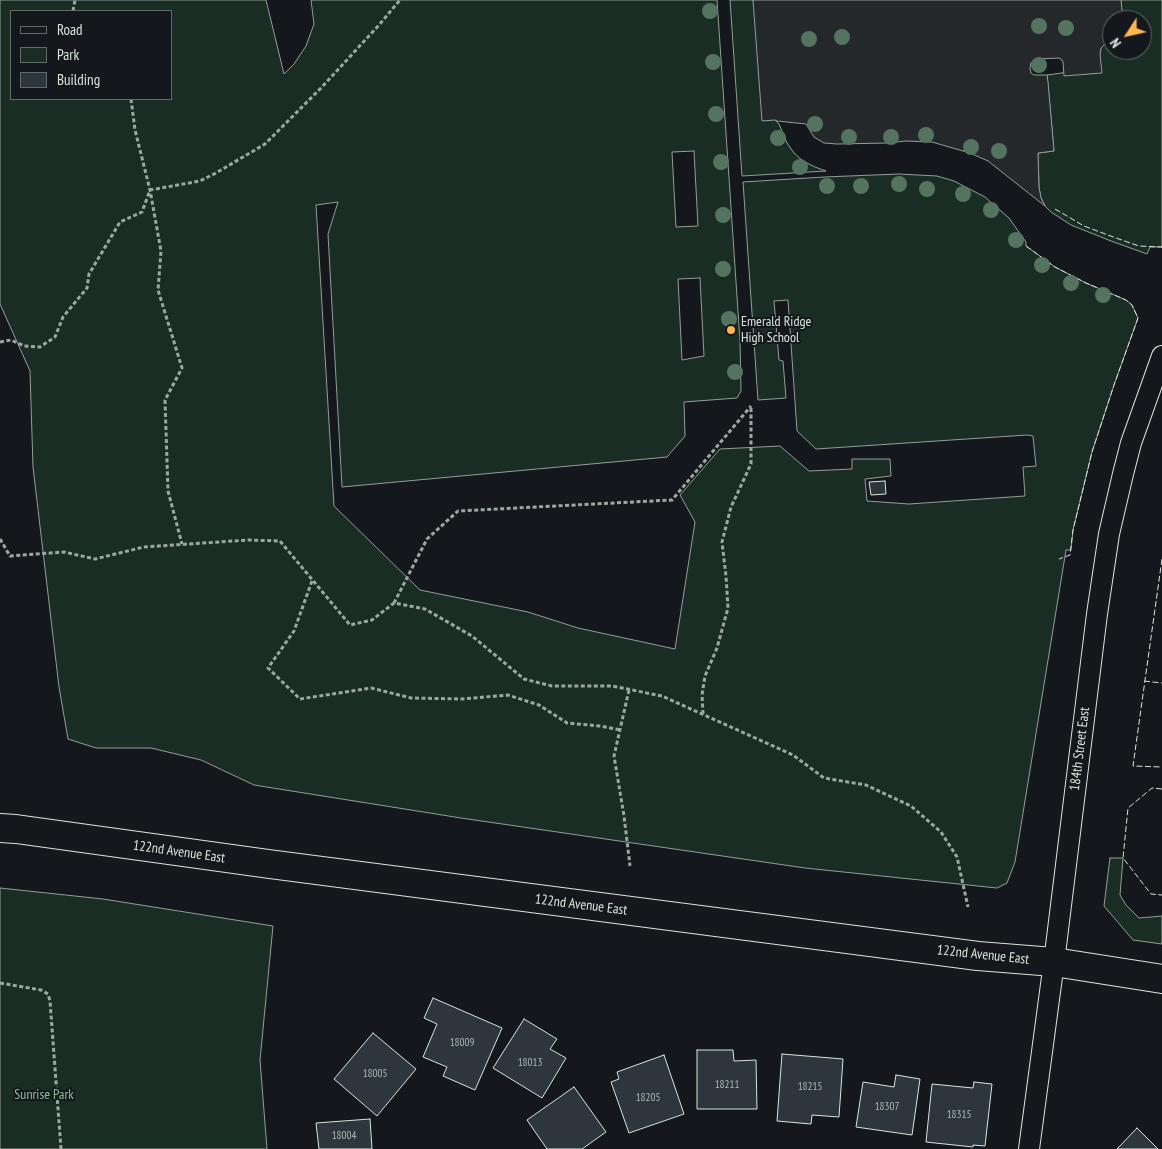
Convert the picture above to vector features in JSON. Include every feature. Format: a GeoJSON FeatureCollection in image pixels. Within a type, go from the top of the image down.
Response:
{"type":"FeatureCollection","features":[{"type":"Feature","properties":{"kind":"street","name":"184th Street East"},"geometry":{"type":"LineString","coordinates":[[1029,1149],[1097,614],[1109,534],[1131,443],[1162,356]]}},
{"type":"Feature","properties":{"kind":"street","name":"122nd Avenue East"},"geometry":{"type":"LineString","coordinates":[[0,828],[278,866],[978,956],[1054,962],[1162,979]]}},
{"type":"Feature","properties":{"kind":"path"},"geometry":{"type":"LineString","coordinates":[[150,190],[200,181],[265,144],[322,87],[400,0]]}},
{"type":"Feature","properties":{"kind":"path"},"geometry":{"type":"LineString","coordinates":[[131,100],[135,130],[150,190],[161,251],[158,290],[182,368],[165,400],[168,491],[182,544]]}},
{"type":"Feature","properties":{"kind":"path"},"geometry":{"type":"LineString","coordinates":[[0,342],[11,340],[24,346],[40,347],[55,337],[63,317],[87,288],[89,274],[120,222],[142,212],[150,190]]}},
{"type":"Feature","properties":{"kind":"path"},"geometry":{"type":"LineString","coordinates":[[0,539],[10,556],[64,552],[95,560],[144,546],[248,540],[280,541],[350,625],[372,620],[394,603],[427,539],[458,511],[672,500],[752,406],[751,464],[731,507],[722,542],[728,608],[717,648],[705,676],[702,695],[704,714]]}},
{"type":"Feature","properties":{"kind":"path"},"geometry":{"type":"LineString","coordinates":[[313,580],[294,631],[268,668],[300,699],[371,688],[411,698],[462,699],[508,695],[539,705],[567,723],[621,730]]}},
{"type":"Feature","properties":{"kind":"path"},"geometry":{"type":"LineString","coordinates":[[394,603],[425,609],[472,636],[524,679],[552,686],[612,686],[662,696],[793,755],[824,778],[866,785],[911,806],[940,832],[957,857],[968,907]]}},
{"type":"Feature","properties":{"kind":"path"},"geometry":{"type":"LineString","coordinates":[[629,690],[614,756],[630,866]]}},
{"type":"Feature","properties":{"kind":"path"},"geometry":{"type":"LineString","coordinates":[[0,983],[41,990],[48,994],[61,1149]]}},
{"type":"Feature","properties":{"kind":"green space"},"geometry":{"type":"Polygon","coordinates":[[[0,0],[266,0],[284,74],[294,64],[306,46],[314,24],[311,0],[717,0],[740,341],[741,391],[737,398],[684,402],[685,436],[667,457],[342,487],[328,234],[338,202],[316,205],[334,506],[420,590],[528,612],[578,628],[675,649],[695,522],[680,495],[720,449],[780,446],[809,471],[852,469],[852,459],[890,459],[891,476],[865,479],[867,501],[909,504],[1025,496],[1023,467],[1036,466],[1033,436],[816,449],[797,431],[788,300],[774,301],[779,360],[783,361],[786,398],[758,400],[743,182],[899,174],[937,176],[954,181],[985,197],[1009,218],[1026,242],[1026,246],[1055,267],[1126,300],[1132,305],[1138,318],[1092,452],[1073,530],[1071,550],[1066,550],[1015,862],[1007,883],[997,888],[805,868],[461,818],[254,785],[201,760],[151,748],[96,748],[68,739],[59,687],[33,467],[30,371],[0,304],[0,0]],[[694,151],[672,152],[676,227],[698,226],[694,151]],[[700,278],[678,279],[682,360],[704,356],[700,278]]]}},
{"type":"Feature","properties":{"kind":"green space"},"geometry":{"type":"Polygon","coordinates":[[[730,0],[753,0],[775,120],[779,124],[787,143],[803,161],[826,171],[742,176],[730,0]]]}},
{"type":"Feature","properties":{"kind":"green space"},"geometry":{"type":"Polygon","coordinates":[[[1121,0],[1162,0],[1162,247],[1150,247],[1147,254],[1071,225],[1045,206],[1039,188],[1038,153],[1054,151],[1047,75],[1062,73],[1100,54],[1102,47],[1102,60],[1152,60],[1152,10],[1122,10],[1121,0]]]}},
{"type":"Feature","properties":{"kind":"green space"},"geometry":{"type":"Polygon","coordinates":[[[1110,858],[1123,858],[1120,895],[1126,905],[1139,918],[1162,916],[1162,944],[1133,940],[1104,906],[1110,858]]]}},
{"type":"Feature","properties":{"kind":"green space","name":"Sunrise Park"},"geometry":{"type":"Polygon","coordinates":[[[0,888],[103,899],[273,926],[260,1060],[267,1149],[0,1149],[0,888]]]}},
{"type":"Feature","properties":{"kind":"shaded area"},"geometry":{"type":"Polygon","coordinates":[[[753,0],[1121,0],[1122,10],[1102,10],[1102,47],[1100,54],[1102,73],[1064,76],[1063,62],[1059,58],[1036,59],[1031,63],[1031,73],[1034,75],[1047,75],[1048,82],[1054,151],[1038,153],[1039,187],[1045,206],[988,161],[970,153],[932,142],[824,143],[814,137],[806,124],[775,120],[762,121],[753,0]]]}},
{"type":"Feature","properties":{"kind":"building"},"geometry":{"type":"Polygon","coordinates":[[[885,481],[886,494],[871,495],[869,482],[885,481]]]}},
{"type":"Feature","properties":{"kind":"building"},"geometry":{"type":"Polygon","coordinates":[[[433,998],[502,1028],[475,1090],[443,1076],[447,1067],[423,1057],[437,1024],[424,1018],[433,998]]]}},
{"type":"Feature","properties":{"kind":"building"},"geometry":{"type":"Polygon","coordinates":[[[524,1019],[557,1039],[550,1049],[566,1058],[542,1098],[493,1068],[524,1019]]]}},
{"type":"Feature","properties":{"kind":"building"},"geometry":{"type":"Polygon","coordinates":[[[373,1033],[416,1069],[377,1116],[334,1079],[373,1033]]]}},
{"type":"Feature","properties":{"kind":"building"},"geometry":{"type":"Polygon","coordinates":[[[697,1050],[733,1050],[734,1061],[756,1060],[757,1109],[697,1109],[697,1050]]]}},
{"type":"Feature","properties":{"kind":"building"},"geometry":{"type":"Polygon","coordinates":[[[782,1054],[843,1059],[839,1117],[812,1115],[811,1124],[777,1121],[782,1054]]]}},
{"type":"Feature","properties":{"kind":"building"},"geometry":{"type":"Polygon","coordinates":[[[664,1055],[684,1114],[629,1133],[611,1082],[619,1079],[617,1072],[664,1055]]]}},
{"type":"Feature","properties":{"kind":"building"},"geometry":{"type":"Polygon","coordinates":[[[896,1075],[920,1079],[912,1135],[856,1127],[863,1082],[894,1087],[896,1075]]]}},
{"type":"Feature","properties":{"kind":"building"},"geometry":{"type":"Polygon","coordinates":[[[974,1082],[992,1084],[985,1146],[973,1145],[973,1147],[926,1142],[932,1084],[973,1088],[974,1082]]]}},
{"type":"Feature","properties":{"kind":"building"},"geometry":{"type":"Polygon","coordinates":[[[574,1087],[606,1132],[582,1149],[547,1149],[527,1120],[574,1087]]]}},
{"type":"Feature","properties":{"kind":"building"},"geometry":{"type":"Polygon","coordinates":[[[370,1119],[372,1149],[319,1149],[316,1123],[370,1119]]]}},
{"type":"Feature","properties":{"kind":"building"},"geometry":{"type":"Polygon","coordinates":[[[1137,1128],[1158,1149],[1117,1149],[1137,1128]]]}},
{"type":"Feature","properties":{"kind":"fence"},"geometry":{"type":"LineString","coordinates":[[1055,209],[1084,226],[1116,238],[1139,246],[1162,247]]}},
{"type":"Feature","properties":{"kind":"fence"},"geometry":{"type":"LineString","coordinates":[[1026,246],[1055,267],[1126,300],[1132,305],[1138,318],[1092,452],[1073,530],[1070,555],[1059,559]]}},
{"type":"Feature","properties":{"kind":"fence"},"geometry":{"type":"LineString","coordinates":[[1162,559],[1133,766],[1162,767]]}},
{"type":"Feature","properties":{"kind":"fence"},"geometry":{"type":"LineString","coordinates":[[1144,681],[1162,683]]}},
{"type":"Feature","properties":{"kind":"fence"},"geometry":{"type":"LineString","coordinates":[[1162,789],[1152,788],[1128,808],[1123,858],[1151,894],[1162,895]]}},
{"type":"Feature","properties":{"kind":"place","name":"Emerald Ridge High School"},"geometry":{"type":"Point","coordinates":[731,330]}}]}
